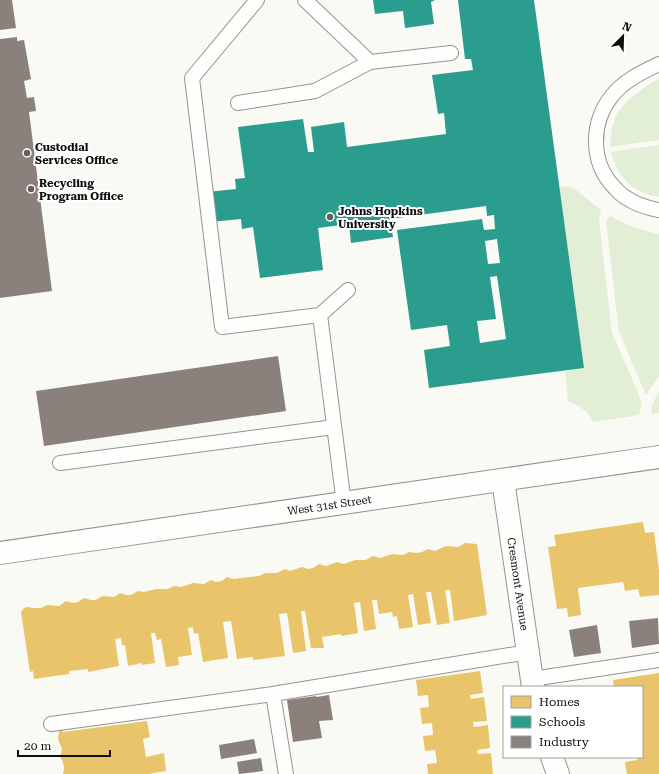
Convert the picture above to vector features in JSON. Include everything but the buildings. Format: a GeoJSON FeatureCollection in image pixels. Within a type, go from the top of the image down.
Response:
{"type":"FeatureCollection","features":[{"type":"Feature","properties":{"kind":"street","name":"West 31st Street"},"geometry":{"type":"LineString","coordinates":[[0,553],[503,480],[659,460]]}},
{"type":"Feature","properties":{"kind":"street","name":"Cresmont Avenue"},"geometry":{"type":"LineString","coordinates":[[503,480],[533,683]]}},
{"type":"Feature","properties":{"kind":"street"},"geometry":{"type":"LineString","coordinates":[[552,758],[558,774]]}},
{"type":"Feature","properties":{"kind":"lane"},"geometry":{"type":"LineString","coordinates":[[256,0],[192,78],[222,327],[320,315],[348,290]]}},
{"type":"Feature","properties":{"kind":"lane"},"geometry":{"type":"LineString","coordinates":[[305,0],[370,62]]}},
{"type":"Feature","properties":{"kind":"lane"},"geometry":{"type":"LineString","coordinates":[[238,103],[315,91],[370,62],[451,53]]}},
{"type":"Feature","properties":{"kind":"lane"},"geometry":{"type":"LineString","coordinates":[[659,64],[627,81],[611,96],[600,116],[596,136],[596,152],[600,166],[609,182],[624,197],[646,207],[659,210]]}},
{"type":"Feature","properties":{"kind":"lane"},"geometry":{"type":"LineString","coordinates":[[320,315],[344,504]]}},
{"type":"Feature","properties":{"kind":"lane"},"geometry":{"type":"LineString","coordinates":[[60,463],[334,427]]}},
{"type":"Feature","properties":{"kind":"lane"},"geometry":{"type":"LineString","coordinates":[[51,724],[273,694],[528,652]]}},
{"type":"Feature","properties":{"kind":"lane"},"geometry":{"type":"LineString","coordinates":[[533,683],[659,660]]}},
{"type":"Feature","properties":{"kind":"lane"},"geometry":{"type":"LineString","coordinates":[[273,694],[286,774]]}},
{"type":"Feature","properties":{"kind":"green space"},"geometry":{"type":"Polygon","coordinates":[[[659,79],[659,140],[610,147],[614,122],[624,104],[650,83],[659,79]]]}},
{"type":"Feature","properties":{"kind":"green space"},"geometry":{"type":"Polygon","coordinates":[[[659,145],[659,197],[641,192],[628,182],[618,169],[611,152],[659,145]]]}},
{"type":"Feature","properties":{"kind":"green space"},"geometry":{"type":"Polygon","coordinates":[[[568,186],[576,190],[601,210],[599,220],[612,333],[642,404],[639,415],[593,422],[586,412],[568,401],[565,371],[584,368],[559,187],[568,186]]]}},
{"type":"Feature","properties":{"kind":"green space"},"geometry":{"type":"Polygon","coordinates":[[[610,216],[634,227],[659,234],[659,376],[646,395],[619,332],[606,221],[610,216]]]}},
{"type":"Feature","properties":{"kind":"green space"},"geometry":{"type":"Polygon","coordinates":[[[659,391],[659,413],[651,414],[652,405],[659,391]]]}},
{"type":"Feature","properties":{"kind":"place","name":"Custodial Services Office"},"geometry":{"type":"Point","coordinates":[27,153]}},
{"type":"Feature","properties":{"kind":"place","name":"Recycling Program Office"},"geometry":{"type":"Point","coordinates":[31,189]}},
{"type":"Feature","properties":{"kind":"place","name":"Johns Hopkins University"},"geometry":{"type":"Point","coordinates":[330,217]}}]}
